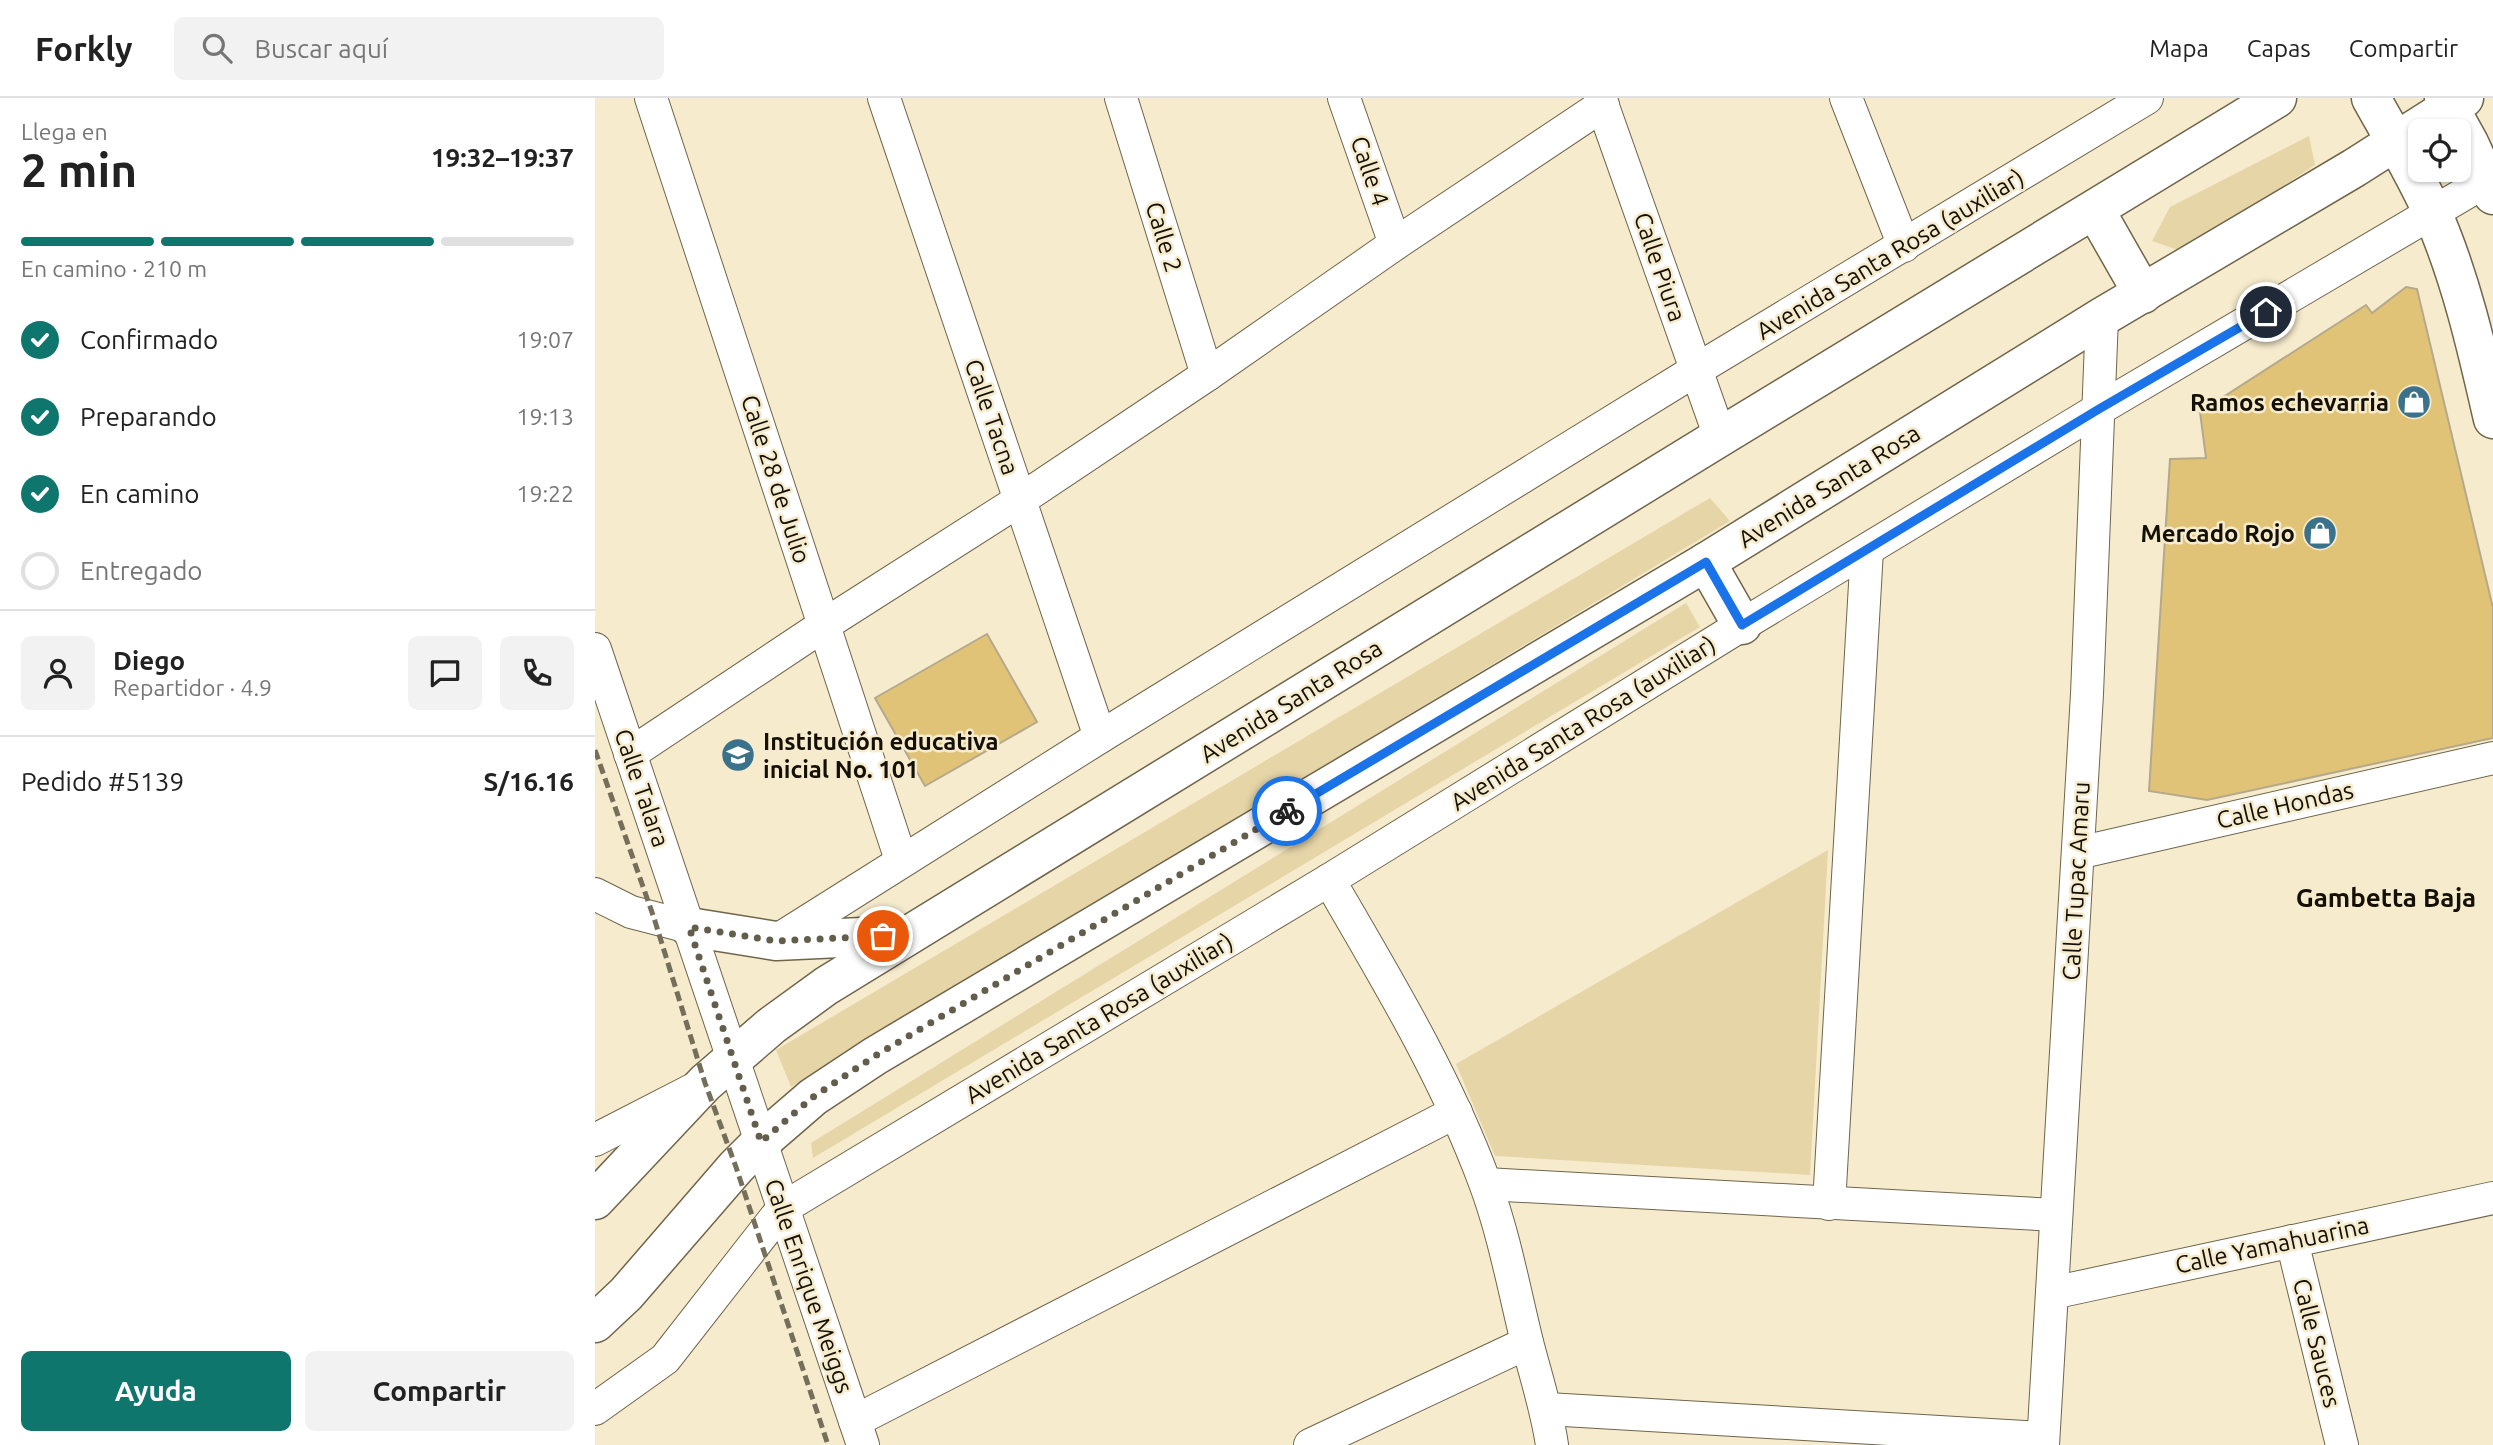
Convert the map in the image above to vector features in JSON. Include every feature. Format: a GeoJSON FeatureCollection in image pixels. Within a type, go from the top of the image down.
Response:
{"type":"FeatureCollection","features":[{"type":"Feature","properties":{"kind":"main road","name":"Avenida Santa Rosa"},"geometry":{"type":"LineString","coordinates":[[595,1200],[719,1071],[771,1026],[826,986],[2277,98]]}},
{"type":"Feature","properties":{"kind":"main road"},"geometry":{"type":"LineString","coordinates":[[2371,98],[2433,213],[2473,334],[2493,419]]}},
{"type":"Feature","properties":{"kind":"main road","name":"Avenida Santa Rosa"},"geometry":{"type":"LineString","coordinates":[[595,1323],[626,1294],[761,1142],[813,1097],[875,1056],[1706,562],[2102,317],[2143,295],[2395,141],[2453,101]]}},
{"type":"Feature","properties":{"kind":"main road"},"geometry":{"type":"LineString","coordinates":[[2453,101],[2491,184]]}},
{"type":"Feature","properties":{"kind":"main road"},"geometry":{"type":"LineString","coordinates":[[2095,210],[2143,295]]}},
{"type":"Feature","properties":{"kind":"main road"},"geometry":{"type":"LineString","coordinates":[[1706,562],[1742,625]]}},
{"type":"Feature","properties":{"kind":"main road"},"geometry":{"type":"LineString","coordinates":[[689,927],[776,941],[910,935]]}},
{"type":"Feature","properties":{"kind":"street","name":"Calle 28 de Julio"},"geometry":{"type":"LineString","coordinates":[[651,98],[901,860]]}},
{"type":"Feature","properties":{"kind":"street","name":"Calle Tacna"},"geometry":{"type":"LineString","coordinates":[[884,98],[1100,737]]}},
{"type":"Feature","properties":{"kind":"street","name":"Calle 2"},"geometry":{"type":"LineString","coordinates":[[1121,98],[1207,375]]}},
{"type":"Feature","properties":{"kind":"street","name":"Calle 4"},"geometry":{"type":"LineString","coordinates":[[1345,98],[1395,244]]}},
{"type":"Feature","properties":{"kind":"street"},"geometry":{"type":"LineString","coordinates":[[1846,98],[1904,246]]}},
{"type":"Feature","properties":{"kind":"street","name":"Avenida Santa Rosa (auxiliar)"},"geometry":{"type":"LineString","coordinates":[[776,941],[1100,737],[1696,370],[1904,246],[2106,108],[2147,98]]}},
{"type":"Feature","properties":{"kind":"street"},"geometry":{"type":"LineString","coordinates":[[630,754],[1207,375],[1602,102]]}},
{"type":"Feature","properties":{"kind":"street","name":"Calle Piura"},"geometry":{"type":"LineString","coordinates":[[1602,102],[1720,437]]}},
{"type":"Feature","properties":{"kind":"street","name":"Avenida Santa Rosa (auxiliar)"},"geometry":{"type":"LineString","coordinates":[[783,1208],[1329,880],[2099,409],[2433,213],[2491,184]]}},
{"type":"Feature","properties":{"kind":"street","name":"Calle Tupac Amaru"},"geometry":{"type":"LineString","coordinates":[[2043,1441],[2078,853],[2102,317]]}},
{"type":"Feature","properties":{"kind":"street"},"geometry":{"type":"LineString","coordinates":[[1829,1204],[1867,550]]}},
{"type":"Feature","properties":{"kind":"street","name":"Calle Talara"},"geometry":{"type":"LineString","coordinates":[[595,649],[689,927]]}},
{"type":"Feature","properties":{"kind":"street","name":"Calle Hondas"},"geometry":{"type":"LineString","coordinates":[[2078,853],[2493,758]]}},
{"type":"Feature","properties":{"kind":"street"},"geometry":{"type":"LineString","coordinates":[[1329,880],[1387,980],[1455,1112],[1486,1184],[1511,1267],[1527,1343],[1546,1409],[1552,1445]]}},
{"type":"Feature","properties":{"kind":"street"},"geometry":{"type":"LineString","coordinates":[[595,894],[631,912],[689,927]]}},
{"type":"Feature","properties":{"kind":"street","name":"Calle Enrique Meiggs"},"geometry":{"type":"LineString","coordinates":[[689,927],[719,1071],[761,1142],[859,1433]]}},
{"type":"Feature","properties":{"kind":"street"},"geometry":{"type":"LineString","coordinates":[[595,1140],[719,1071]]}},
{"type":"Feature","properties":{"kind":"street"},"geometry":{"type":"LineString","coordinates":[[859,1433],[1455,1112]]}},
{"type":"Feature","properties":{"kind":"street"},"geometry":{"type":"LineString","coordinates":[[1486,1184],[2056,1215]]}},
{"type":"Feature","properties":{"kind":"street","name":"Calle Yamahuarina"},"geometry":{"type":"LineString","coordinates":[[2052,1293],[2493,1198]]}},
{"type":"Feature","properties":{"kind":"street"},"geometry":{"type":"LineString","coordinates":[[595,1409],[664,1359],[783,1208]]}},
{"type":"Feature","properties":{"kind":"street","name":"Calle Sauces"},"geometry":{"type":"LineString","coordinates":[[2292,1241],[2341,1445]]}},
{"type":"Feature","properties":{"kind":"street"},"geometry":{"type":"LineString","coordinates":[[1310,1445],[1527,1343]]}},
{"type":"Feature","properties":{"kind":"street"},"geometry":{"type":"LineString","coordinates":[[1546,1409],[2043,1441]]}},
{"type":"Feature","properties":{"kind":"shaded area"},"geometry":{"type":"Polygon","coordinates":[[[2309,136],[2315,165],[2184,252],[2152,241],[2170,207],[2309,136]]]}},
{"type":"Feature","properties":{"kind":"shaded area"},"geometry":{"type":"Polygon","coordinates":[[[1710,498],[1730,521],[791,1087],[776,1050],[1710,498]]]}},
{"type":"Feature","properties":{"kind":"shaded area"},"geometry":{"type":"Polygon","coordinates":[[[1686,603],[1700,627],[813,1158],[811,1143],[1686,603]]]}},
{"type":"Feature","properties":{"kind":"shaded area"},"geometry":{"type":"Polygon","coordinates":[[[1828,850],[1810,1175],[1495,1156],[1456,1064],[1828,850]]]}},
{"type":"Feature","properties":{"kind":"building","name":"Mercado Rojo"},"geometry":{"type":"Polygon","coordinates":[[[2406,287],[2417,289],[2493,608],[2493,738],[2207,800],[2149,791],[2170,459],[2206,458],[2200,412],[2366,305],[2372,313],[2406,287]]]}},
{"type":"Feature","properties":{"kind":"building"},"geometry":{"type":"Polygon","coordinates":[[[987,634],[1037,722],[925,786],[875,698],[987,634]]]}},
{"type":"Feature","properties":{"kind":"railway"},"geometry":{"type":"LineString","coordinates":[[595,750],[654,918],[705,1083],[736,1167],[828,1445]]}},
{"type":"Feature","properties":{"kind":"way so far"},"geometry":{"type":"LineString","coordinates":[[883,936],[776,941],[689,927],[761,1142],[813,1097],[875,1056],[1287,811]]}},
{"type":"Feature","properties":{"kind":"place","name":"Ramos echevarria"},"geometry":{"type":"Point","coordinates":[2414,402]}},
{"type":"Feature","properties":{"kind":"place","name":"Mercado Rojo"},"geometry":{"type":"Point","coordinates":[2320,533]}},
{"type":"Feature","properties":{"kind":"place","name":"Institución educativa inicial No. 101"},"geometry":{"type":"Point","coordinates":[738,755]}},
{"type":"Feature","properties":{"kind":"district","name":"Gambetta Baja"},"geometry":{"type":"Point","coordinates":[2386,897]}},
{"type":"Feature","properties":{"kind":"route"},"geometry":{"type":"LineString","coordinates":[[1287,811],[1706,562],[1742,625],[2099,409],[2266,312]]}}]}
